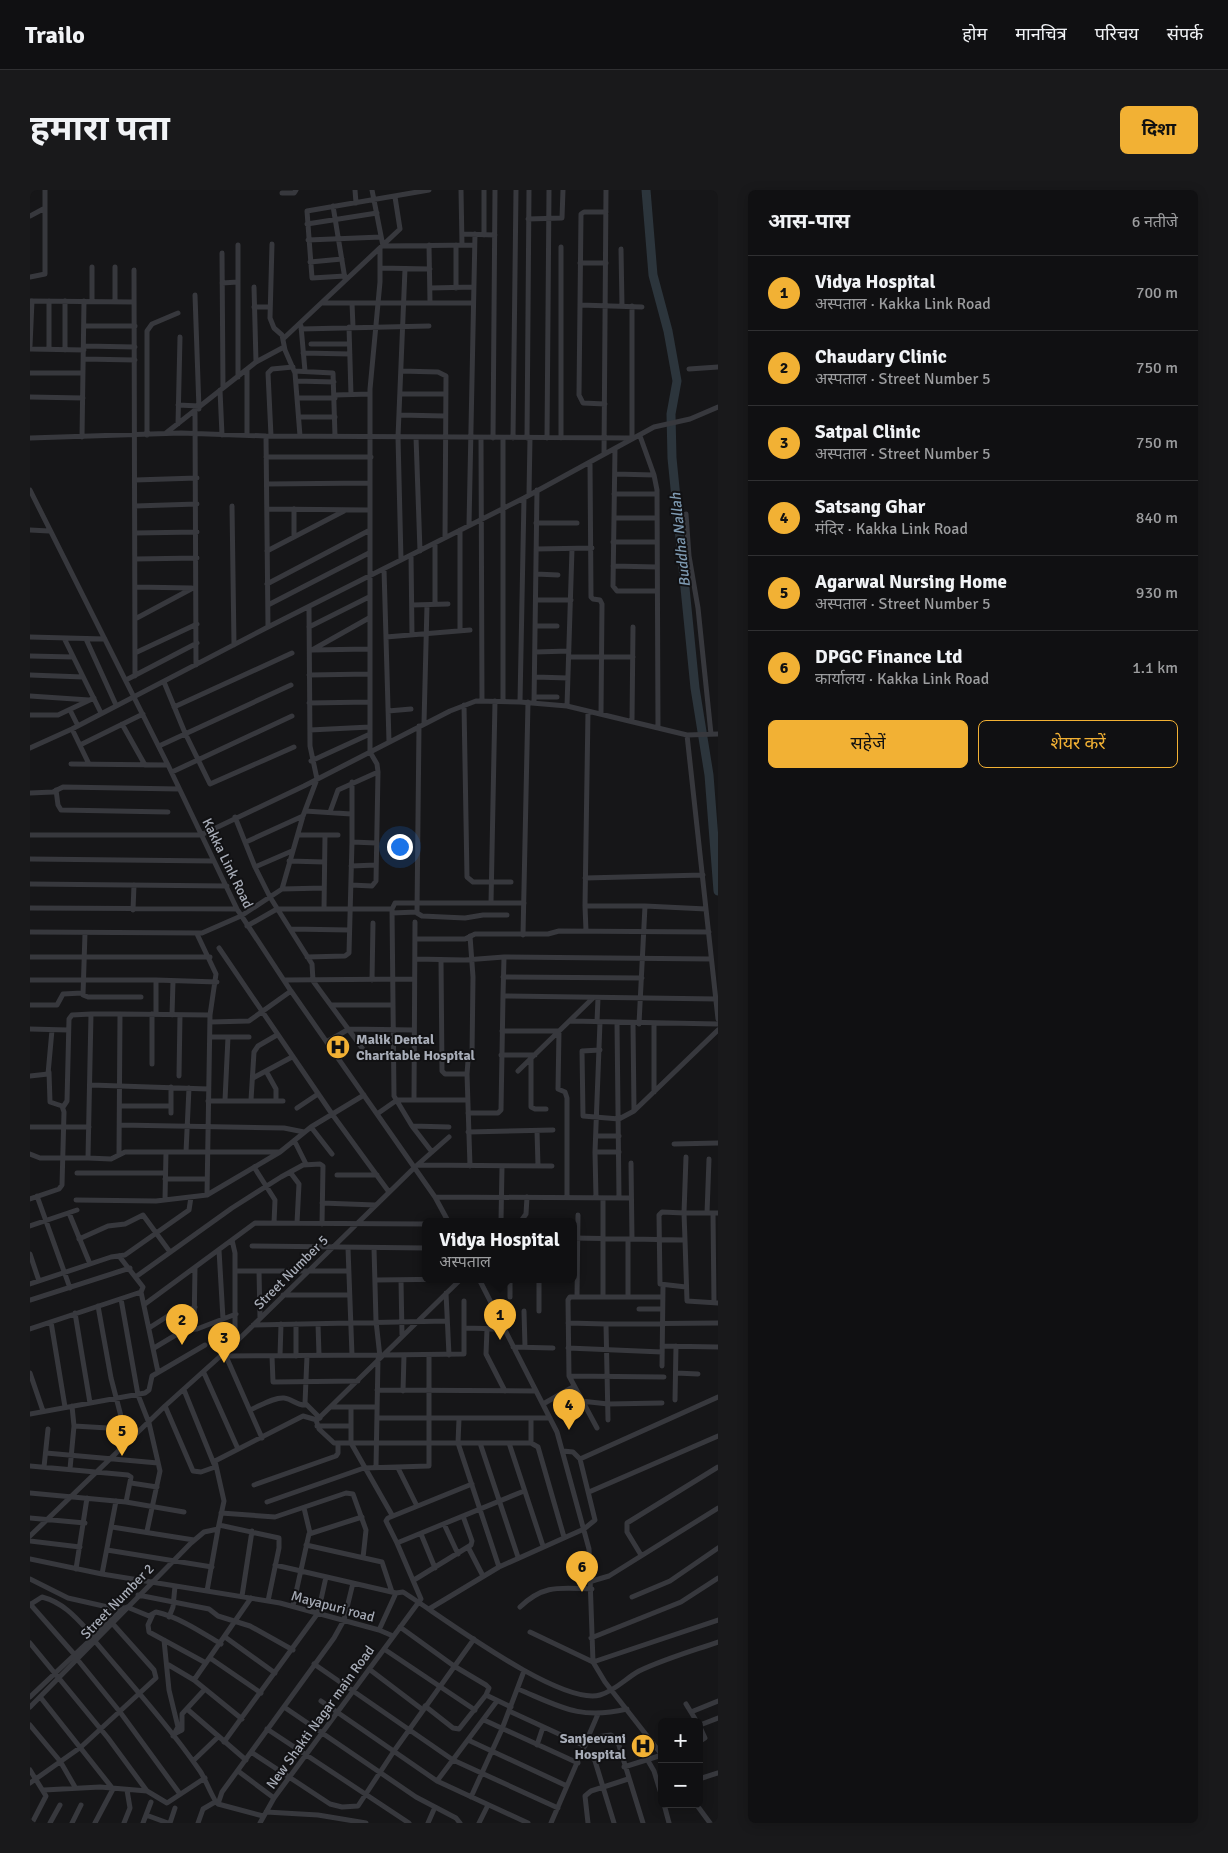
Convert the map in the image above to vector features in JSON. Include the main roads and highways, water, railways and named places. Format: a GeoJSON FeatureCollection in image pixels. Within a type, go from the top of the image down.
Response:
{"type":"FeatureCollection","features":[{"type":"Feature","properties":{"kind":"waterway","name":"Buddha Nallah"},"geometry":{"type":"LineString","coordinates":[[646,190],[653,275],[668,331],[677,381],[671,414],[672,458],[695,688],[709,775],[718,891]]}},
{"type":"Feature","properties":{"kind":"place","name":"Malik Dental Charitable Hospital"},"geometry":{"type":"Point","coordinates":[338,1047]}},
{"type":"Feature","properties":{"kind":"place","name":"Vidya Hospital"},"geometry":{"type":"Point","coordinates":[500,1340]}},
{"type":"Feature","properties":{"kind":"place","name":"Chaudary Clinic"},"geometry":{"type":"Point","coordinates":[182,1345]}},
{"type":"Feature","properties":{"kind":"place","name":"Satpal Clinic"},"geometry":{"type":"Point","coordinates":[224,1363]}},
{"type":"Feature","properties":{"kind":"place","name":"Satsang Ghar"},"geometry":{"type":"Point","coordinates":[569,1430]}},
{"type":"Feature","properties":{"kind":"place","name":"Agarwal Nursing Home"},"geometry":{"type":"Point","coordinates":[122,1456]}},
{"type":"Feature","properties":{"kind":"place","name":"DPGC Finance Ltd"},"geometry":{"type":"Point","coordinates":[582,1592]}},
{"type":"Feature","properties":{"kind":"place","name":"Sanjeevani Hospital"},"geometry":{"type":"Point","coordinates":[643,1746]}}]}
